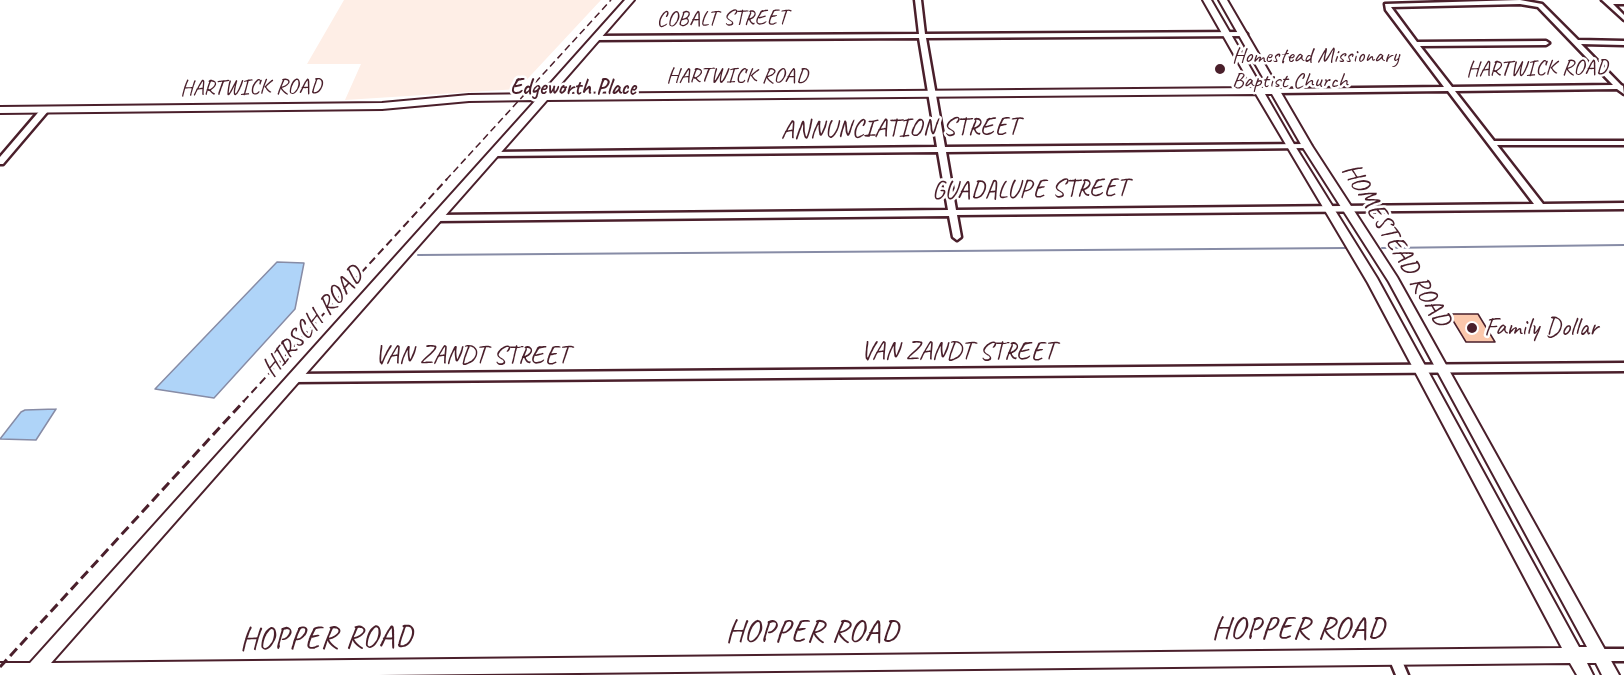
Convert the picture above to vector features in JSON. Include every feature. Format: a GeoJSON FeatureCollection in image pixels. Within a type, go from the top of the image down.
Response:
{"type":"FeatureCollection","features":[{"type":"Feature","properties":{"kind":"main road","name":"HIRSCH ROAD"},"geometry":{"type":"LineString","coordinates":[[32,673],[630,0]]}},
{"type":"Feature","properties":{"kind":"main road","name":"HOMESTEAD ROAD"},"geometry":{"type":"LineString","coordinates":[[1207,0],[1290,146],[1373,281],[1585,675]]}},
{"type":"Feature","properties":{"kind":"main road","name":"HOMESTEAD ROAD"},"geometry":{"type":"LineString","coordinates":[[1222,0],[1244,34],[1307,146],[1393,280],[1611,675]]}},
{"type":"Feature","properties":{"kind":"main road","name":"HARTWICK ROAD"},"geometry":{"type":"LineString","coordinates":[[0,110],[382,106],[469,98],[1276,91]]}},
{"type":"Feature","properties":{"kind":"main road"},"geometry":{"type":"LineString","coordinates":[[1373,281],[1393,280]]}},
{"type":"Feature","properties":{"kind":"main road"},"geometry":{"type":"LineString","coordinates":[[1478,478],[1503,476]]}},
{"type":"Feature","properties":{"kind":"main road","name":"HOPPER ROAD"},"geometry":{"type":"LineString","coordinates":[[0,671],[32,673],[720,662],[1599,655]]}},
{"type":"Feature","properties":{"kind":"street"},"geometry":{"type":"LineString","coordinates":[[918,0],[957,237]]}},
{"type":"Feature","properties":{"kind":"street"},"geometry":{"type":"LineString","coordinates":[[1606,1],[1624,2]]}},
{"type":"Feature","properties":{"kind":"street"},"geometry":{"type":"LineString","coordinates":[[1606,1],[1624,18]]}},
{"type":"Feature","properties":{"kind":"street"},"geometry":{"type":"LineString","coordinates":[[1540,206],[1387,5],[1394,3],[1532,2],[1547,11],[1623,89]]}},
{"type":"Feature","properties":{"kind":"street","name":"COBALT STREET"},"geometry":{"type":"LineString","coordinates":[[596,38],[1244,34]]}},
{"type":"Feature","properties":{"kind":"street"},"geometry":{"type":"LineString","coordinates":[[1576,42],[1624,43]]}},
{"type":"Feature","properties":{"kind":"street"},"geometry":{"type":"LineString","coordinates":[[1415,44],[1546,43]]}},
{"type":"Feature","properties":{"kind":"street","name":"HARTWICK ROAD"},"geometry":{"type":"LineString","coordinates":[[1276,91],[1623,89]]}},
{"type":"Feature","properties":{"kind":"street"},"geometry":{"type":"LineString","coordinates":[[0,162],[45,110]]}},
{"type":"Feature","properties":{"kind":"street"},"geometry":{"type":"LineString","coordinates":[[1492,143],[1624,143]]}},
{"type":"Feature","properties":{"kind":"street","name":"ANNUNCIATION STREET"},"geometry":{"type":"LineString","coordinates":[[494,154],[1307,146]]}},
{"type":"Feature","properties":{"kind":"street","name":"GUADALUPE STREET"},"geometry":{"type":"LineString","coordinates":[[436,218],[1624,206]]}},
{"type":"Feature","properties":{"kind":"street","name":"VAN ZANDT STREET"},"geometry":{"type":"LineString","coordinates":[[292,378],[1624,367]]}},
{"type":"Feature","properties":{"kind":"street","name":"HOPPER ROAD"},"geometry":{"type":"LineString","coordinates":[[1599,655],[1624,655]]}},
{"type":"Feature","properties":{"kind":"street"},"geometry":{"type":"LineString","coordinates":[[1395,658],[1402,675]]}},
{"type":"Feature","properties":{"kind":"shaded area"},"geometry":{"type":"Polygon","coordinates":[[[344,0],[601,0],[518,89],[345,100],[361,64],[307,64],[344,0]]]}},
{"type":"Feature","properties":{"kind":"water"},"geometry":{"type":"Polygon","coordinates":[[[277,262],[304,263],[295,309],[214,398],[155,389],[277,262]]]}},
{"type":"Feature","properties":{"kind":"water"},"geometry":{"type":"Polygon","coordinates":[[[56,409],[36,440],[0,439],[21,412],[56,409]]]}},
{"type":"Feature","properties":{"kind":"building","name":"Family Dollar"},"geometry":{"type":"Polygon","coordinates":[[[1449,314],[1478,314],[1495,342],[1466,342],[1449,314]]]}},
{"type":"Feature","properties":{"kind":"waterway"},"geometry":{"type":"LineString","coordinates":[[1382,248],[1624,245]]}},
{"type":"Feature","properties":{"kind":"waterway"},"geometry":{"type":"LineString","coordinates":[[418,255],[1346,248]]}},
{"type":"Feature","properties":{"kind":"railway"},"geometry":{"type":"LineString","coordinates":[[446,180],[611,0]]}},
{"type":"Feature","properties":{"kind":"railway"},"geometry":{"type":"LineString","coordinates":[[243,402],[447,179]]}},
{"type":"Feature","properties":{"kind":"railway"},"geometry":{"type":"LineString","coordinates":[[0,667],[244,401]]}},
{"type":"Feature","properties":{"kind":"place","name":"Homestead Missionary Baptist Church"},"geometry":{"type":"Point","coordinates":[1220,69]}},
{"type":"Feature","properties":{"kind":"place","name":"Family Dollar"},"geometry":{"type":"Point","coordinates":[1472,328]}},
{"type":"Feature","properties":{"kind":"district","name":"Edgeworth Place"},"geometry":{"type":"Point","coordinates":[573,88]}}]}
